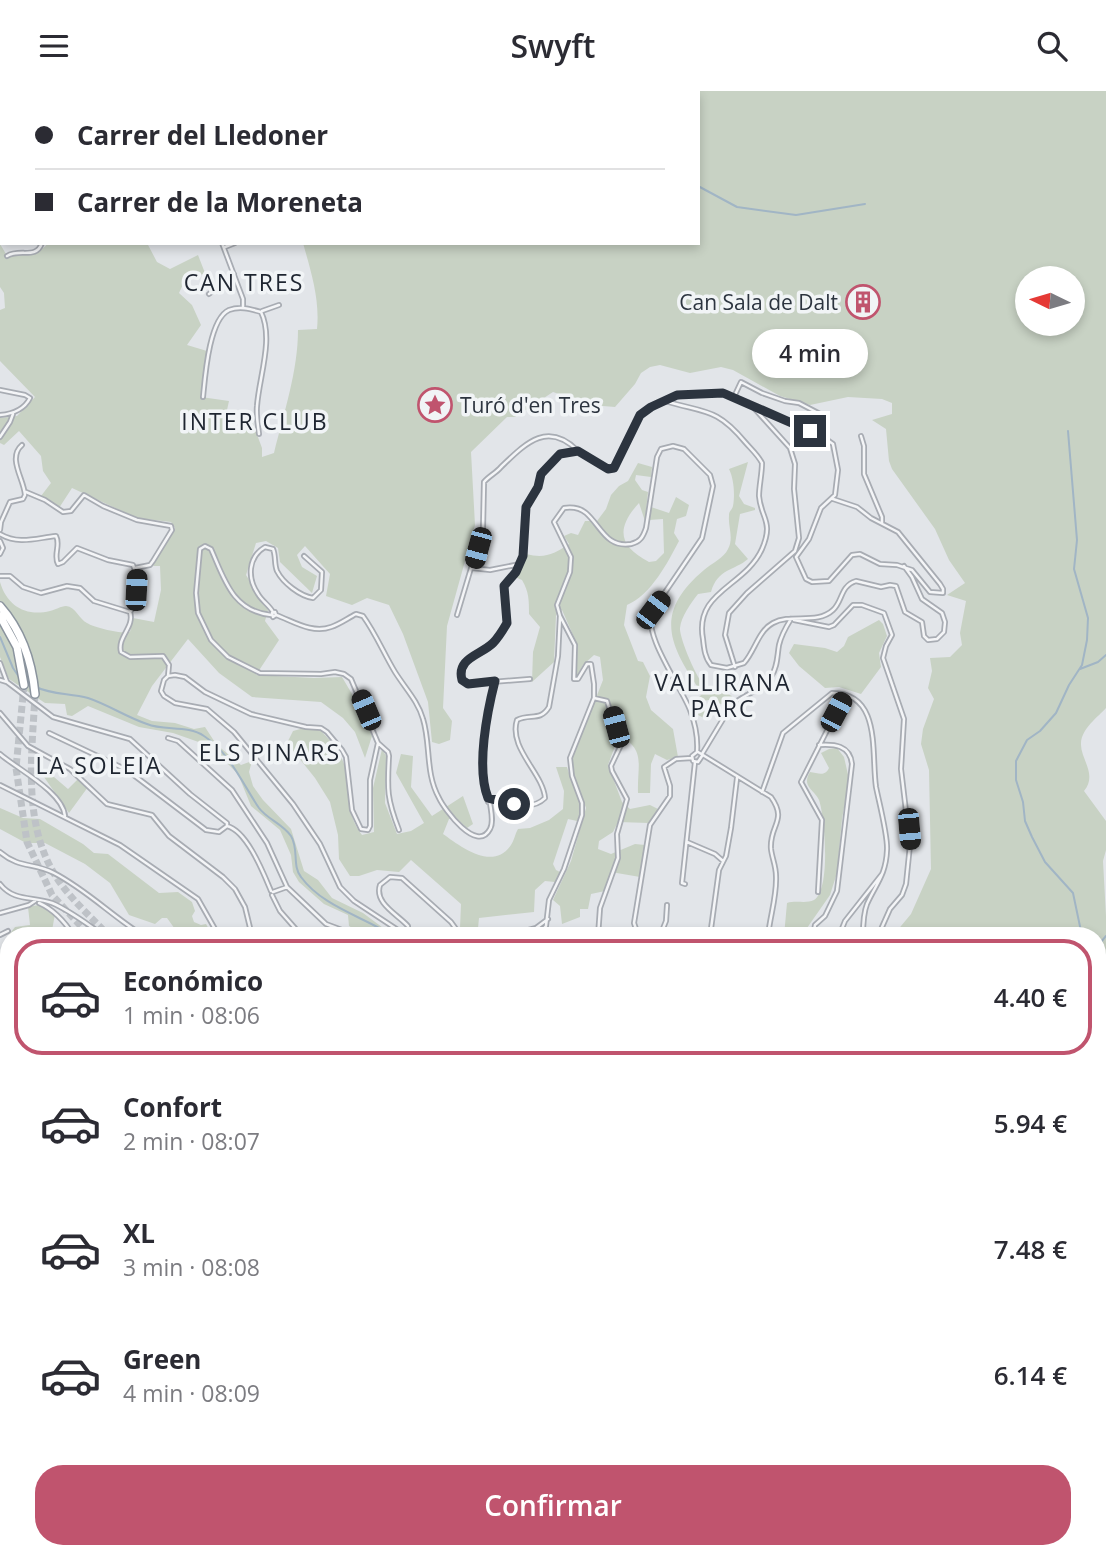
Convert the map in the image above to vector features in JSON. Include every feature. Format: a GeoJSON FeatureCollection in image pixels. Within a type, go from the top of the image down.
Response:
{"type":"FeatureCollection","features":[{"type":"Feature","properties":{"kind":"highway"},"geometry":{"type":"LineString","coordinates":[[0,606],[10,618],[24,645],[35,694]]}},
{"type":"Feature","properties":{"kind":"highway"},"geometry":{"type":"LineString","coordinates":[[0,616],[12,636],[24,685]]}},
{"type":"Feature","properties":{"kind":"street"},"geometry":{"type":"LineString","coordinates":[[7,255],[16,252],[35,253],[41,245]]}},
{"type":"Feature","properties":{"kind":"street"},"geometry":{"type":"LineString","coordinates":[[223,246],[243,299],[243,307]]}},
{"type":"Feature","properties":{"kind":"street"},"geometry":{"type":"LineString","coordinates":[[209,294],[234,274]]}},
{"type":"Feature","properties":{"kind":"street"},"geometry":{"type":"LineString","coordinates":[[203,397],[216,324],[227,311],[243,307],[261,312],[279,305]]}},
{"type":"Feature","properties":{"kind":"street"},"geometry":{"type":"LineString","coordinates":[[259,434],[256,409],[267,337],[261,312]]}},
{"type":"Feature","properties":{"kind":"street"},"geometry":{"type":"LineString","coordinates":[[734,397],[741,382],[762,393],[799,403],[820,414]]}},
{"type":"Feature","properties":{"kind":"street"},"geometry":{"type":"LineString","coordinates":[[0,390],[30,398],[13,414],[0,437]]}},
{"type":"Feature","properties":{"kind":"street"},"geometry":{"type":"LineString","coordinates":[[457,615],[483,528],[483,486],[488,477],[519,449],[543,436],[561,438],[608,469],[614,468],[640,415],[677,395],[718,392],[830,441],[835,449],[838,470],[833,499],[821,508],[809,539],[747,593],[729,613],[725,635],[735,667]]}},
{"type":"Feature","properties":{"kind":"street"},"geometry":{"type":"LineString","coordinates":[[665,401],[723,418],[762,464],[759,497],[768,520],[762,549],[740,577],[706,607],[701,621],[709,663],[719,668],[735,667],[744,663],[764,631],[774,622],[829,613],[835,608],[843,590],[852,582],[865,582],[880,587],[894,585],[898,589],[905,613],[922,622],[924,636],[928,640],[937,639],[943,635],[945,628],[943,613],[922,599],[904,566]]}},
{"type":"Feature","properties":{"kind":"street"},"geometry":{"type":"LineString","coordinates":[[751,405],[794,456],[799,538],[795,553],[803,575],[812,582],[833,579],[855,554],[880,564],[904,566],[915,572],[930,592],[943,593],[940,584],[898,532],[857,507],[833,499]]}},
{"type":"Feature","properties":{"kind":"street"},"geometry":{"type":"LineString","coordinates":[[0,415],[13,414]]}},
{"type":"Feature","properties":{"kind":"street"},"geometry":{"type":"LineString","coordinates":[[861,436],[864,446],[864,474],[882,523]]}},
{"type":"Feature","properties":{"kind":"street"},"geometry":{"type":"LineString","coordinates":[[22,445],[14,457],[26,492],[23,499],[10,502],[1,522],[0,532],[10,539],[24,541],[56,536],[58,564],[77,548],[108,560],[130,563],[135,568],[136,590],[130,612]]}},
{"type":"Feature","properties":{"kind":"street"},"geometry":{"type":"LineString","coordinates":[[490,800],[528,806],[538,804],[545,798],[544,788],[523,756],[515,726],[517,720],[523,717],[539,718],[545,715],[549,707],[558,656],[560,616],[557,600],[570,572],[571,557],[555,527],[556,518],[564,508],[578,509],[586,513],[609,540],[628,544],[639,541],[646,528],[651,486],[659,453],[668,446],[684,449],[710,475],[713,486],[702,538],[653,610],[650,619],[666,664],[690,709],[697,752],[692,758],[676,759],[664,767],[670,796],[650,825],[635,927]]}},
{"type":"Feature","properties":{"kind":"street"},"geometry":{"type":"LineString","coordinates":[[530,679],[468,684],[462,680],[460,673],[464,663],[491,645],[505,627],[508,616],[504,586],[520,564],[524,547],[524,514],[538,487],[541,474],[560,454],[578,451]]}},
{"type":"Feature","properties":{"kind":"street"},"geometry":{"type":"LineString","coordinates":[[26,492],[63,512],[71,511],[84,495],[137,520],[171,526],[172,530],[150,565],[135,568]]}},
{"type":"Feature","properties":{"kind":"street"},"geometry":{"type":"LineString","coordinates":[[0,541],[3,548],[0,554]]}},
{"type":"Feature","properties":{"kind":"street"},"geometry":{"type":"LineString","coordinates":[[399,830],[388,802],[388,752],[378,743],[356,687],[347,675],[335,672],[260,673],[232,659],[215,645],[203,626],[197,607],[200,549],[205,546],[211,549],[225,585],[232,594],[253,609],[298,625],[319,629],[334,627],[356,614],[363,616],[420,709],[427,736],[433,783],[442,804],[469,834],[486,834],[491,827],[490,800],[485,788],[483,758],[490,699],[495,681]]}},
{"type":"Feature","properties":{"kind":"street"},"geometry":{"type":"LineString","coordinates":[[273,614],[251,582],[250,571],[256,555],[265,547],[273,549],[276,568],[281,577],[299,593],[313,598],[319,595],[321,590],[322,572],[304,556]]}},
{"type":"Feature","properties":{"kind":"street"},"geometry":{"type":"LineString","coordinates":[[472,568],[490,570],[520,564]]}},
{"type":"Feature","properties":{"kind":"street"},"geometry":{"type":"LineString","coordinates":[[0,576],[10,576],[23,587],[41,593],[76,586],[99,604],[130,612]]}},
{"type":"Feature","properties":{"kind":"street"},"geometry":{"type":"LineString","coordinates":[[791,619],[829,627],[839,621],[853,605],[862,605],[884,613],[891,629],[892,635],[883,658],[900,700],[904,719],[900,759],[910,860],[902,895],[890,909],[882,927]]}},
{"type":"Feature","properties":{"kind":"street"},"geometry":{"type":"LineString","coordinates":[[130,612],[132,617],[128,631],[119,646],[121,652],[130,657],[163,656],[169,664],[168,676],[162,685],[164,696],[175,703],[207,709],[234,732],[293,804],[320,844],[340,887],[354,901],[394,927]]}},
{"type":"Feature","properties":{"kind":"street"},"geometry":{"type":"LineString","coordinates":[[545,927],[550,900],[564,869],[582,815],[582,803],[572,776],[570,758],[594,698],[591,664],[587,664],[578,679],[574,678],[575,645],[560,616]]}},
{"type":"Feature","properties":{"kind":"street"},"geometry":{"type":"LineString","coordinates":[[695,762],[698,762],[731,706],[766,684],[771,677],[777,664],[781,637],[791,619]]}},
{"type":"Feature","properties":{"kind":"street"},"geometry":{"type":"LineString","coordinates":[[0,663],[7,682]]}},
{"type":"Feature","properties":{"kind":"street"},"geometry":{"type":"LineString","coordinates":[[168,676],[185,677],[217,698],[251,714],[321,728],[327,732],[346,757],[354,818],[361,829],[366,831],[370,826],[370,780],[378,743]]}},
{"type":"Feature","properties":{"kind":"street"},"geometry":{"type":"LineString","coordinates":[[0,680],[7,682],[53,717],[130,739],[190,794],[236,830],[258,861],[280,911],[294,927]]}},
{"type":"Feature","properties":{"kind":"street"},"geometry":{"type":"LineString","coordinates":[[762,792],[783,733],[828,695],[835,693],[858,701],[873,730],[875,778],[888,847],[884,871],[867,904],[864,927]]}},
{"type":"Feature","properties":{"kind":"street"},"geometry":{"type":"LineString","coordinates":[[818,892],[822,820],[801,782],[845,695]]}},
{"type":"Feature","properties":{"kind":"street"},"geometry":{"type":"LineString","coordinates":[[594,698],[607,701],[612,710],[621,745],[611,766],[627,799],[617,834],[618,858],[600,908],[599,927]]}},
{"type":"Feature","properties":{"kind":"street"},"geometry":{"type":"LineString","coordinates":[[0,713],[28,745],[70,769],[107,804],[152,815],[169,837],[235,889],[245,907],[250,927]]}},
{"type":"Feature","properties":{"kind":"street"},"geometry":{"type":"LineString","coordinates":[[49,733],[127,770],[206,829],[219,832],[228,825]]}},
{"type":"Feature","properties":{"kind":"street"},"geometry":{"type":"LineString","coordinates":[[168,739],[178,741],[232,790],[267,843],[287,887],[326,924],[334,927]]}},
{"type":"Feature","properties":{"kind":"street"},"geometry":{"type":"LineString","coordinates":[[815,927],[825,916],[837,891],[852,764],[848,752],[842,748],[835,744],[819,745]]}},
{"type":"Feature","properties":{"kind":"street"},"geometry":{"type":"LineString","coordinates":[[697,752],[771,797],[779,808],[771,848],[775,863],[776,890],[769,927]]}},
{"type":"Feature","properties":{"kind":"street"},"geometry":{"type":"LineString","coordinates":[[0,754],[51,794],[62,806],[65,816]]}},
{"type":"Feature","properties":{"kind":"street"},"geometry":{"type":"LineString","coordinates":[[685,884],[682,883],[695,762],[692,758]]}},
{"type":"Feature","properties":{"kind":"street"},"geometry":{"type":"LineString","coordinates":[[711,927],[719,870],[731,828],[737,778]]}},
{"type":"Feature","properties":{"kind":"street"},"geometry":{"type":"LineString","coordinates":[[0,785],[120,845],[198,899],[214,927]]}},
{"type":"Feature","properties":{"kind":"street"},"geometry":{"type":"LineString","coordinates":[[687,842],[715,854],[723,861]]}},
{"type":"Feature","properties":{"kind":"street"},"geometry":{"type":"LineString","coordinates":[[0,852],[14,863],[33,865],[54,873],[132,927]]}},
{"type":"Feature","properties":{"kind":"street"},"geometry":{"type":"LineString","coordinates":[[843,927],[884,871]]}},
{"type":"Feature","properties":{"kind":"street"},"geometry":{"type":"LineString","coordinates":[[408,927],[378,895],[380,885],[390,877],[401,878],[455,927]]}},
{"type":"Feature","properties":{"kind":"street"},"geometry":{"type":"LineString","coordinates":[[0,884],[13,896],[49,902],[91,927]]}},
{"type":"Feature","properties":{"kind":"street"},"geometry":{"type":"LineString","coordinates":[[272,893],[287,887]]}},
{"type":"Feature","properties":{"kind":"street"},"geometry":{"type":"LineString","coordinates":[[0,913],[35,901]]}},
{"type":"Feature","properties":{"kind":"street"},"geometry":{"type":"LineString","coordinates":[[35,901],[50,908],[68,927]]}},
{"type":"Feature","properties":{"kind":"street"},"geometry":{"type":"LineString","coordinates":[[663,927],[667,905]]}},
{"type":"Feature","properties":{"kind":"street"},"geometry":{"type":"LineString","coordinates":[[537,927],[548,919]]}},
{"type":"Feature","properties":{"kind":"green space"},"geometry":{"type":"Polygon","coordinates":[[[700,91],[1106,91],[1106,708],[1087,728],[1081,749],[1089,773],[1088,785],[1084,791],[1106,821],[1106,850],[1103,861],[1106,927],[900,927],[911,914],[931,869],[929,770],[921,744],[923,729],[934,699],[928,688],[932,671],[930,658],[950,657],[962,645],[960,633],[966,601],[947,595],[965,583],[949,560],[935,529],[892,469],[886,429],[872,420],[892,414],[892,403],[882,399],[848,397],[810,405],[780,396],[733,370],[721,367],[690,373],[660,365],[641,373],[615,407],[591,405],[553,392],[515,417],[507,417],[471,452],[475,525],[447,626],[443,708],[452,721],[450,740],[439,744],[432,742],[428,702],[403,634],[389,605],[367,598],[352,605],[326,596],[330,574],[305,546],[297,555],[302,567],[317,576],[312,593],[280,562],[278,548],[266,541],[256,543],[246,575],[268,610],[265,621],[279,640],[256,675],[342,677],[372,736],[365,758],[355,732],[343,718],[321,702],[252,697],[219,673],[188,639],[152,686],[137,715],[152,721],[175,723],[194,729],[205,727],[216,744],[241,765],[252,761],[249,772],[253,786],[291,829],[304,871],[318,880],[332,898],[363,913],[382,927],[351,927],[348,915],[324,904],[299,882],[293,872],[291,855],[280,830],[251,806],[238,774],[210,746],[173,733],[139,727],[88,706],[72,716],[67,715],[65,704],[45,703],[9,679],[0,657],[0,582],[7,597],[25,611],[50,611],[66,606],[91,625],[130,632],[133,618],[154,622],[161,590],[160,566],[153,566],[175,528],[171,522],[137,518],[72,488],[59,508],[41,496],[51,483],[43,471],[41,456],[19,431],[4,445],[0,443],[0,418],[17,416],[35,397],[0,361],[0,310],[5,308],[4,293],[0,287],[0,245],[6,254],[23,255],[39,251],[46,245],[148,245],[157,262],[170,269],[198,255],[205,273],[184,282],[179,293],[192,305],[201,325],[187,345],[207,351],[201,397],[229,401],[227,410],[249,413],[262,448],[262,457],[274,453],[293,376],[298,330],[317,329],[316,296],[304,245],[700,245],[700,91]]]}},
{"type":"Feature","properties":{"kind":"green space"},"geometry":{"type":"Polygon","coordinates":[[[748,462],[739,496],[744,504],[755,510],[740,514],[735,544],[748,559],[722,574],[711,592],[698,594],[684,615],[680,628],[689,659],[702,683],[709,689],[732,696],[724,705],[709,700],[703,701],[701,705],[705,712],[704,718],[698,715],[695,701],[702,694],[674,644],[672,615],[688,586],[724,555],[730,545],[729,514],[734,497],[729,469],[748,462]]]}},
{"type":"Feature","properties":{"kind":"green space"},"geometry":{"type":"Polygon","coordinates":[[[638,463],[652,467],[651,477],[636,475],[635,480],[642,490],[648,492],[645,521],[639,503],[626,521],[624,536],[631,550],[649,562],[656,561],[664,553],[663,519],[649,520],[651,507],[669,513],[676,497],[689,505],[686,516],[677,519],[674,533],[679,541],[675,549],[651,586],[627,605],[624,625],[638,661],[643,662],[650,676],[646,697],[651,710],[673,729],[678,757],[667,760],[655,754],[651,764],[650,793],[638,793],[639,765],[636,751],[616,734],[608,765],[622,802],[630,809],[650,805],[658,809],[649,823],[618,822],[613,832],[599,841],[598,849],[611,854],[635,844],[645,845],[640,877],[611,872],[605,891],[591,894],[588,909],[580,909],[580,917],[562,924],[560,906],[553,900],[571,861],[586,808],[573,772],[572,759],[603,680],[600,657],[594,655],[583,665],[577,676],[577,644],[562,610],[556,615],[554,662],[532,682],[533,652],[540,627],[529,614],[528,596],[522,580],[515,577],[526,554],[544,556],[554,553],[569,544],[564,536],[571,533],[578,535],[585,521],[597,521],[606,509],[611,495],[628,481],[638,463]]]}},
{"type":"Feature","properties":{"kind":"green space"},"geometry":{"type":"Polygon","coordinates":[[[879,620],[887,636],[879,653],[881,667],[861,694],[839,687],[825,688],[799,666],[789,653],[794,644],[837,652],[848,637],[879,620]]]}},
{"type":"Feature","properties":{"kind":"green space"},"geometry":{"type":"Polygon","coordinates":[[[304,728],[320,730],[340,754],[345,766],[353,820],[362,835],[374,832],[373,788],[382,749],[386,756],[385,803],[397,834],[411,831],[424,823],[396,773],[401,754],[413,756],[411,787],[432,816],[463,796],[473,824],[467,828],[457,819],[449,819],[443,834],[467,850],[486,857],[504,853],[518,829],[530,828],[549,820],[563,809],[564,791],[556,767],[567,767],[580,808],[577,821],[568,819],[553,864],[560,872],[555,882],[545,881],[535,890],[534,912],[479,918],[478,927],[460,927],[461,904],[411,860],[399,872],[377,870],[350,876],[339,859],[338,835],[330,802],[287,743],[293,731],[304,728]]]}},
{"type":"Feature","properties":{"kind":"green space"},"geometry":{"type":"Polygon","coordinates":[[[837,748],[844,757],[849,779],[837,873],[830,895],[808,927],[785,927],[787,903],[814,900],[823,883],[823,821],[819,800],[809,787],[807,779],[810,772],[821,774],[827,771],[829,768],[821,753],[837,748]]]}},
{"type":"Feature","properties":{"kind":"green space"},"geometry":{"type":"Polygon","coordinates":[[[47,771],[68,789],[79,778],[88,787],[69,813],[44,777],[47,771]]]}},
{"type":"Feature","properties":{"kind":"green space"},"geometry":{"type":"Polygon","coordinates":[[[0,808],[23,818],[40,819],[94,853],[108,854],[159,893],[178,892],[192,902],[194,922],[206,924],[208,927],[174,927],[167,918],[162,918],[155,924],[129,915],[110,883],[85,864],[45,843],[26,843],[0,829],[0,808]]]}},
{"type":"Feature","properties":{"kind":"green space"},"geometry":{"type":"Polygon","coordinates":[[[38,905],[55,914],[53,927],[15,927],[30,925],[28,907],[38,905]]]}},
{"type":"Feature","properties":{"kind":"waterway"},"geometry":{"type":"LineString","coordinates":[[700,187],[737,207],[796,215],[865,204]]}},
{"type":"Feature","properties":{"kind":"waterway"},"geometry":{"type":"LineString","coordinates":[[1068,431],[1077,540],[1074,569],[1088,618],[1087,640],[1082,665],[1056,713],[1040,731],[1027,740],[1016,761],[1016,780],[1023,802],[1025,821],[1045,862],[1073,893],[1080,927]]}},
{"type":"Feature","properties":{"kind":"waterway"},"geometry":{"type":"LineString","coordinates":[[0,637],[19,677]]}},
{"type":"Feature","properties":{"kind":"waterway"},"geometry":{"type":"LineString","coordinates":[[1080,669],[1098,662],[1106,655]]}},
{"type":"Feature","properties":{"kind":"waterway"},"geometry":{"type":"LineString","coordinates":[[36,687],[88,698],[154,726],[191,730],[204,736],[228,760],[262,812],[291,836],[298,873],[309,886],[328,901],[377,927]]}},
{"type":"Feature","properties":{"kind":"tunnel"},"geometry":{"type":"LineString","coordinates":[[24,685],[16,768],[27,842],[52,895],[82,927]]}},
{"type":"Feature","properties":{"kind":"tunnel"},"geometry":{"type":"LineString","coordinates":[[35,694],[31,767],[34,816],[40,840],[48,863],[61,884],[100,927]]}},
{"type":"Feature","properties":{"kind":"place","name":"Can Sala de Dalt"},"geometry":{"type":"Point","coordinates":[863,302]}},
{"type":"Feature","properties":{"kind":"place","name":"Turó d'en Tres"},"geometry":{"type":"Point","coordinates":[435,405]}},
{"type":"Feature","properties":{"kind":"district","name":"CAN TRES"},"geometry":{"type":"Point","coordinates":[244,282]}},
{"type":"Feature","properties":{"kind":"district","name":"INTER CLUB"},"geometry":{"type":"Point","coordinates":[255,421]}},
{"type":"Feature","properties":{"kind":"district","name":"VALLIRANA PARC"},"geometry":{"type":"Point","coordinates":[723,695]}},
{"type":"Feature","properties":{"kind":"district","name":"ELS PINARS"},"geometry":{"type":"Point","coordinates":[270,752]}},
{"type":"Feature","properties":{"kind":"district","name":"LA SOLEIA"},"geometry":{"type":"Point","coordinates":[99,765]}},
{"type":"Feature","properties":{"kind":"route"},"geometry":{"type":"LineString","coordinates":[[514,804],[488,798],[485,788],[483,758],[490,699],[495,681],[468,684],[462,680],[460,673],[464,663],[491,645],[507,623],[504,586],[516,572],[523,556],[524,514],[538,487],[541,474],[560,454],[569,451],[578,451],[608,469],[614,468],[642,412],[677,395],[723,393],[810,431]]}}]}
